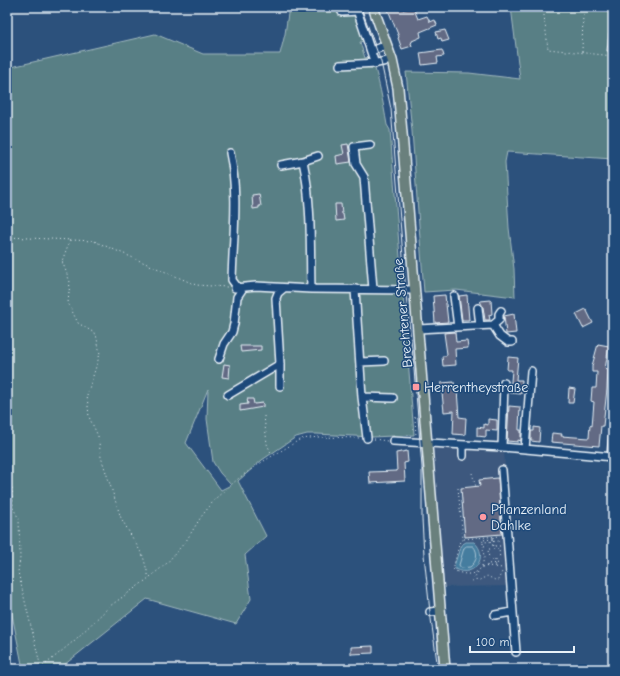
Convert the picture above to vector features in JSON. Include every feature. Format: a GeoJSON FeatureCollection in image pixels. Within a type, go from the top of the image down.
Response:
{"type":"FeatureCollection","features":[{"type":"Feature","properties":{"kind":"main road","name":"Brechtener Straße"},"geometry":{"type":"LineString","coordinates":[[373,7],[392,60],[398,88],[444,669]]}},
{"type":"Feature","properties":{"kind":"street"},"geometry":{"type":"LineString","coordinates":[[342,12],[357,9],[375,64]]}},
{"type":"Feature","properties":{"kind":"street"},"geometry":{"type":"LineString","coordinates":[[371,51],[387,45]]}},
{"type":"Feature","properties":{"kind":"street"},"geometry":{"type":"LineString","coordinates":[[340,65],[375,64],[392,60]]}},
{"type":"Feature","properties":{"kind":"street"},"geometry":{"type":"LineString","coordinates":[[370,145],[354,147],[356,164],[364,177],[373,290]]}},
{"type":"Feature","properties":{"kind":"street"},"geometry":{"type":"LineString","coordinates":[[219,359],[224,344],[232,332],[238,288],[232,280],[235,186],[230,153]]}},
{"type":"Feature","properties":{"kind":"street"},"geometry":{"type":"LineString","coordinates":[[281,164],[303,162],[318,156]]}},
{"type":"Feature","properties":{"kind":"street"},"geometry":{"type":"LineString","coordinates":[[303,162],[308,182],[311,289]]}},
{"type":"Feature","properties":{"kind":"street"},"geometry":{"type":"LineString","coordinates":[[238,288],[256,286],[311,289],[414,290]]}},
{"type":"Feature","properties":{"kind":"street"},"geometry":{"type":"LineString","coordinates":[[280,386],[276,298],[278,293],[284,288]]}},
{"type":"Feature","properties":{"kind":"street"},"geometry":{"type":"LineString","coordinates":[[355,289],[362,398],[367,438]]}},
{"type":"Feature","properties":{"kind":"street"},"geometry":{"type":"LineString","coordinates":[[454,296],[458,327]]}},
{"type":"Feature","properties":{"kind":"street"},"geometry":{"type":"LineString","coordinates":[[478,308],[480,326]]}},
{"type":"Feature","properties":{"kind":"street"},"geometry":{"type":"LineString","coordinates":[[418,329],[493,325],[499,320],[499,314],[501,311]]}},
{"type":"Feature","properties":{"kind":"street"},"geometry":{"type":"LineString","coordinates":[[493,325],[500,336],[508,342],[512,342]]}},
{"type":"Feature","properties":{"kind":"street"},"geometry":{"type":"LineString","coordinates":[[360,362],[384,361]]}},
{"type":"Feature","properties":{"kind":"street"},"geometry":{"type":"LineString","coordinates":[[228,395],[280,364]]}},
{"type":"Feature","properties":{"kind":"street"},"geometry":{"type":"LineString","coordinates":[[525,449],[532,371]]}},
{"type":"Feature","properties":{"kind":"street"},"geometry":{"type":"LineString","coordinates":[[502,447],[504,383]]}},
{"type":"Feature","properties":{"kind":"street"},"geometry":{"type":"LineString","coordinates":[[362,398],[393,398]]}},
{"type":"Feature","properties":{"kind":"street"},"geometry":{"type":"LineString","coordinates":[[393,441],[502,447],[612,457],[613,433]]}},
{"type":"Feature","properties":{"kind":"street"},"geometry":{"type":"LineString","coordinates":[[463,445],[463,456]]}},
{"type":"Feature","properties":{"kind":"street"},"geometry":{"type":"LineString","coordinates":[[502,470],[516,652]]}},
{"type":"Feature","properties":{"kind":"street"},"geometry":{"type":"LineString","coordinates":[[430,612],[440,611]]}},
{"type":"Feature","properties":{"kind":"street"},"geometry":{"type":"LineString","coordinates":[[495,614],[512,612]]}},
{"type":"Feature","properties":{"kind":"path"},"geometry":{"type":"LineString","coordinates":[[543,7],[548,49],[613,56]]}},
{"type":"Feature","properties":{"kind":"path"},"geometry":{"type":"LineString","coordinates":[[582,53],[583,12]]}},
{"type":"Feature","properties":{"kind":"path"},"geometry":{"type":"LineString","coordinates":[[7,237],[94,241],[196,285],[238,288]]}},
{"type":"Feature","properties":{"kind":"path"},"geometry":{"type":"LineString","coordinates":[[70,240],[62,261],[70,282],[68,303],[78,322],[96,334],[100,354],[87,395],[89,417],[98,436],[101,457],[121,518],[143,556],[149,578]]}},
{"type":"Feature","properties":{"kind":"path"},"geometry":{"type":"LineString","coordinates":[[264,416],[267,444],[272,455]]}},
{"type":"Feature","properties":{"kind":"path"},"geometry":{"type":"LineString","coordinates":[[415,417],[416,442]]}},
{"type":"Feature","properties":{"kind":"path"},"geometry":{"type":"LineString","coordinates":[[7,477],[12,487],[13,508],[19,520],[20,558],[18,572],[40,669],[75,640],[110,606],[166,564],[186,541],[201,517],[216,498],[239,478],[272,455],[301,439],[319,437],[367,438],[393,441]]}},
{"type":"Feature","properties":{"kind":"path"},"geometry":{"type":"LineString","coordinates":[[472,473],[476,487]]}},
{"type":"Feature","properties":{"kind":"path"},"geometry":{"type":"LineString","coordinates":[[458,488],[463,539]]}},
{"type":"Feature","properties":{"kind":"path"},"geometry":{"type":"LineString","coordinates":[[482,540],[500,536]]}},
{"type":"Feature","properties":{"kind":"path"},"geometry":{"type":"LineString","coordinates":[[482,537],[484,550],[482,567],[471,581],[480,580],[486,577],[500,580],[504,568]]}},
{"type":"Feature","properties":{"kind":"path"},"geometry":{"type":"LineString","coordinates":[[478,571],[467,574],[453,570],[460,541],[463,539],[482,537],[493,538]]}},
{"type":"Feature","properties":{"kind":"path"},"geometry":{"type":"LineString","coordinates":[[493,538],[494,549]]}},
{"type":"Feature","properties":{"kind":"path"},"geometry":{"type":"LineString","coordinates":[[483,542],[503,540]]}},
{"type":"Feature","properties":{"kind":"path"},"geometry":{"type":"LineString","coordinates":[[483,546],[504,545]]}},
{"type":"Feature","properties":{"kind":"path"},"geometry":{"type":"LineString","coordinates":[[487,566],[489,560],[488,546]]}},
{"type":"Feature","properties":{"kind":"path"},"geometry":{"type":"LineString","coordinates":[[484,550],[499,549],[500,560],[489,560]]}},
{"type":"Feature","properties":{"kind":"path"},"geometry":{"type":"LineString","coordinates":[[484,554],[488,553]]}},
{"type":"Feature","properties":{"kind":"path"},"geometry":{"type":"LineString","coordinates":[[484,558],[489,557]]}},
{"type":"Feature","properties":{"kind":"path"},"geometry":{"type":"LineString","coordinates":[[482,567],[495,567],[495,560]]}},
{"type":"Feature","properties":{"kind":"path"},"geometry":{"type":"LineString","coordinates":[[487,564],[504,563]]}},
{"type":"Feature","properties":{"kind":"shaded area"},"geometry":{"type":"Polygon","coordinates":[[[433,447],[504,451],[513,586],[442,587],[433,447]]]}},
{"type":"Feature","properties":{"kind":"green space"},"geometry":{"type":"Polygon","coordinates":[[[289,7],[355,7],[366,40],[360,42],[365,58],[371,56],[379,82],[387,125],[390,130],[414,435],[372,437],[307,434],[296,437],[262,460],[238,481],[266,536],[245,555],[251,599],[236,624],[147,599],[59,669],[23,669],[7,590],[7,68],[155,34],[203,54],[280,54],[289,7]],[[208,389],[186,443],[221,490],[231,485],[220,473],[213,462],[207,419],[208,389]]]}},
{"type":"Feature","properties":{"kind":"green space"},"geometry":{"type":"Polygon","coordinates":[[[511,7],[613,7],[613,159],[507,152],[505,162],[515,297],[456,290],[424,292],[406,72],[469,73],[520,79],[511,7]]]}},
{"type":"Feature","properties":{"kind":"water"},"geometry":{"type":"Polygon","coordinates":[[[466,542],[474,542],[479,548],[480,559],[474,569],[462,571],[455,569],[454,566],[461,545],[466,542]]]}},
{"type":"Feature","properties":{"kind":"building"},"geometry":{"type":"Polygon","coordinates":[[[387,7],[402,7],[403,10],[413,7],[418,19],[427,16],[430,22],[435,20],[437,25],[420,32],[421,37],[412,41],[412,46],[402,49],[398,38],[399,37],[387,7]]]}},
{"type":"Feature","properties":{"kind":"building"},"geometry":{"type":"Polygon","coordinates":[[[445,30],[449,40],[442,42],[441,38],[438,39],[436,32],[445,30]]]}},
{"type":"Feature","properties":{"kind":"building"},"geometry":{"type":"Polygon","coordinates":[[[609,33],[612,33],[613,51],[607,51],[609,33]]]}},
{"type":"Feature","properties":{"kind":"building"},"geometry":{"type":"Polygon","coordinates":[[[442,50],[444,56],[437,57],[438,63],[422,65],[420,53],[442,50]]]}},
{"type":"Feature","properties":{"kind":"building"},"geometry":{"type":"Polygon","coordinates":[[[348,144],[351,162],[337,164],[336,156],[344,154],[342,145],[348,144]]]}},
{"type":"Feature","properties":{"kind":"building"},"geometry":{"type":"Polygon","coordinates":[[[259,194],[261,206],[253,209],[252,195],[259,194]]]}},
{"type":"Feature","properties":{"kind":"building"},"geometry":{"type":"Polygon","coordinates":[[[335,204],[341,204],[344,220],[336,221],[335,204]]]}},
{"type":"Feature","properties":{"kind":"building"},"geometry":{"type":"Polygon","coordinates":[[[445,295],[448,322],[435,323],[433,296],[445,295]]]}},
{"type":"Feature","properties":{"kind":"building"},"geometry":{"type":"Polygon","coordinates":[[[467,295],[469,320],[462,320],[459,296],[467,295]]]}},
{"type":"Feature","properties":{"kind":"building"},"geometry":{"type":"Polygon","coordinates":[[[491,300],[492,314],[489,315],[490,320],[485,320],[483,307],[480,301],[491,300]]]}},
{"type":"Feature","properties":{"kind":"building"},"geometry":{"type":"Polygon","coordinates":[[[586,309],[593,323],[583,328],[576,314],[586,309]]]}},
{"type":"Feature","properties":{"kind":"building"},"geometry":{"type":"Polygon","coordinates":[[[514,314],[516,333],[506,334],[504,316],[514,314]]]}},
{"type":"Feature","properties":{"kind":"building"},"geometry":{"type":"Polygon","coordinates":[[[455,332],[456,342],[467,341],[468,348],[455,349],[456,365],[443,366],[442,356],[446,356],[447,354],[444,333],[455,332]]]}},
{"type":"Feature","properties":{"kind":"building"},"geometry":{"type":"Polygon","coordinates":[[[598,344],[609,346],[605,369],[608,370],[607,389],[599,446],[551,442],[552,433],[562,434],[561,436],[589,438],[590,425],[592,426],[594,402],[591,401],[592,388],[596,388],[597,372],[592,372],[592,366],[598,344]]]}},
{"type":"Feature","properties":{"kind":"building"},"geometry":{"type":"Polygon","coordinates":[[[240,346],[261,346],[261,350],[241,352],[240,346]]]}},
{"type":"Feature","properties":{"kind":"building"},"geometry":{"type":"Polygon","coordinates":[[[508,357],[518,358],[516,380],[522,380],[521,394],[510,393],[512,370],[507,370],[508,357]]]}},
{"type":"Feature","properties":{"kind":"building"},"geometry":{"type":"Polygon","coordinates":[[[224,364],[230,365],[229,378],[222,377],[224,364]]]}},
{"type":"Feature","properties":{"kind":"building"},"geometry":{"type":"Polygon","coordinates":[[[454,382],[455,390],[457,390],[459,417],[466,418],[465,435],[453,434],[454,411],[444,412],[441,383],[454,382]]]}},
{"type":"Feature","properties":{"kind":"building"},"geometry":{"type":"Polygon","coordinates":[[[569,388],[575,389],[573,403],[568,403],[569,388]]]}},
{"type":"Feature","properties":{"kind":"building"},"geometry":{"type":"Polygon","coordinates":[[[247,399],[253,399],[254,404],[263,403],[263,407],[240,411],[240,405],[248,404],[247,399]]]}},
{"type":"Feature","properties":{"kind":"building"},"geometry":{"type":"Polygon","coordinates":[[[509,406],[520,407],[519,430],[521,430],[521,441],[518,440],[518,442],[507,441],[509,406]]]}},
{"type":"Feature","properties":{"kind":"building"},"geometry":{"type":"Polygon","coordinates":[[[488,419],[497,420],[497,431],[486,430],[486,437],[477,436],[477,427],[484,428],[484,424],[488,425],[488,419]]]}},
{"type":"Feature","properties":{"kind":"building"},"geometry":{"type":"Polygon","coordinates":[[[534,427],[540,428],[539,442],[531,441],[531,431],[534,431],[534,427]]]}},
{"type":"Feature","properties":{"kind":"building"},"geometry":{"type":"Polygon","coordinates":[[[407,451],[408,462],[404,463],[405,481],[370,483],[369,472],[397,471],[396,453],[407,451]]]}},
{"type":"Feature","properties":{"kind":"building","name":"Pflanzenland Dahlke"},"geometry":{"type":"Polygon","coordinates":[[[498,478],[502,534],[465,537],[461,488],[480,486],[479,480],[498,478]]]}},
{"type":"Feature","properties":{"kind":"building"},"geometry":{"type":"Polygon","coordinates":[[[373,646],[373,653],[351,654],[351,647],[373,646]]]}},
{"type":"Feature","properties":{"kind":"tram line"},"geometry":{"type":"LineString","coordinates":[[361,7],[381,62],[391,109],[422,467],[424,555],[438,669]]}},
{"type":"Feature","properties":{"kind":"place","name":"Herrentheystraße"},"geometry":{"type":"Point","coordinates":[416,387]}},
{"type":"Feature","properties":{"kind":"place","name":"Pflanzenland Dahlke"},"geometry":{"type":"Point","coordinates":[483,517]}}]}
